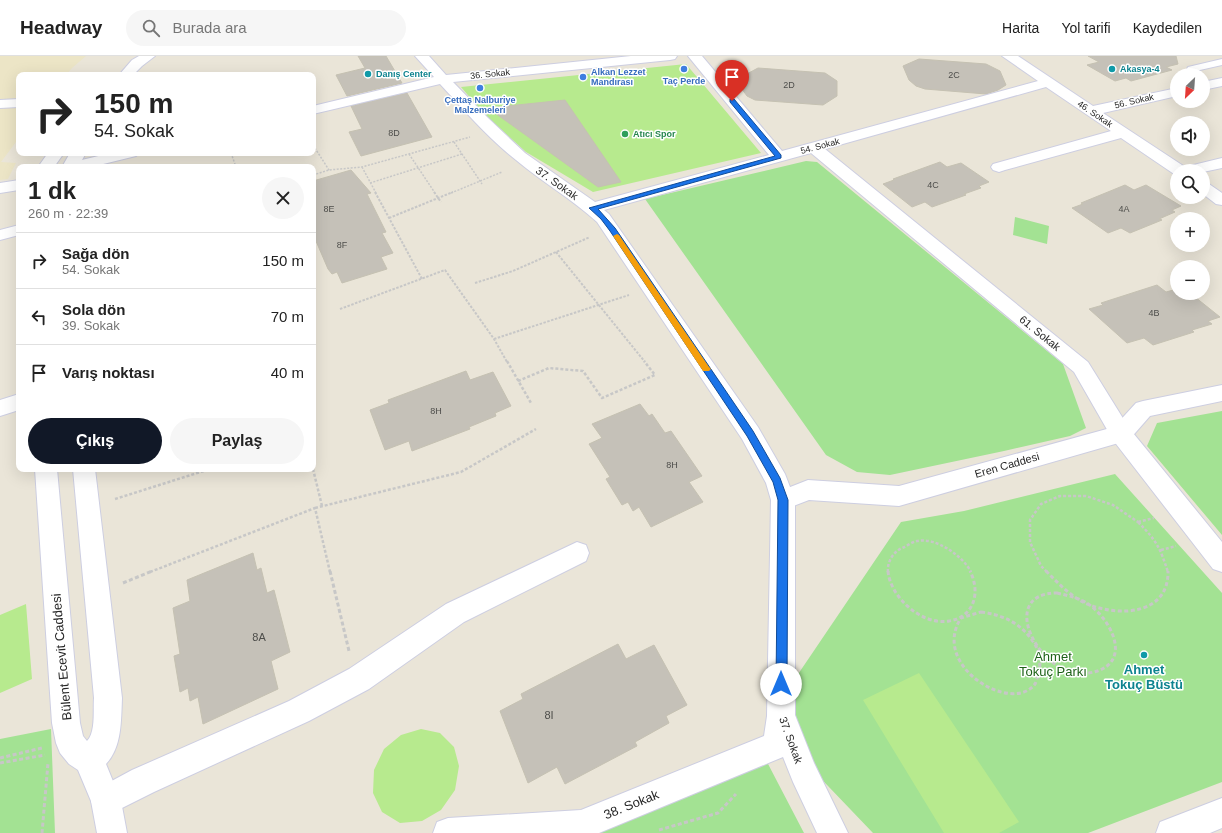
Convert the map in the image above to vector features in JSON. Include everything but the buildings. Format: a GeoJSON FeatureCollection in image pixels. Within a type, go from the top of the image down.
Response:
{"type":"FeatureCollection","features":[{"type":"Feature","properties":{"kind":"street"},"geometry":{"type":"LineString","coordinates":[[129,72],[137,63],[148,56]]}},
{"type":"Feature","properties":{"kind":"street","name":"37. Sokak"},"geometry":{"type":"LineString","coordinates":[[422,56],[508,146],[533,166],[593,208],[603,218],[750,433],[777,481],[783,500],[781,715],[803,772],[833,833]]}},
{"type":"Feature","properties":{"kind":"street","name":"36. Sokak"},"geometry":{"type":"LineString","coordinates":[[316,109],[443,79],[566,61],[670,56]]}},
{"type":"Feature","properties":{"kind":"street"},"geometry":{"type":"LineString","coordinates":[[695,56],[779,157]]}},
{"type":"Feature","properties":{"kind":"street","name":"46. Sokak"},"geometry":{"type":"LineString","coordinates":[[1009,56],[1170,164]]}},
{"type":"Feature","properties":{"kind":"street"},"geometry":{"type":"LineString","coordinates":[[1210,85],[1222,82]]}},
{"type":"Feature","properties":{"kind":"street","name":"54. Sokak"},"geometry":{"type":"LineString","coordinates":[[593,208],[1047,83]]}},
{"type":"Feature","properties":{"kind":"street","name":"56. Sokak"},"geometry":{"type":"LineString","coordinates":[[1092,111],[1170,94]]}},
{"type":"Feature","properties":{"kind":"street"},"geometry":{"type":"LineString","coordinates":[[0,104],[16,103]]}},
{"type":"Feature","properties":{"kind":"street"},"geometry":{"type":"LineString","coordinates":[[999,167],[1122,133]]}},
{"type":"Feature","properties":{"kind":"street","name":"61. Sokak"},"geometry":{"type":"LineString","coordinates":[[814,148],[1081,367],[1121,434],[1222,561]]}},
{"type":"Feature","properties":{"kind":"street"},"geometry":{"type":"LineString","coordinates":[[83,164],[118,156]]}},
{"type":"Feature","properties":{"kind":"street"},"geometry":{"type":"LineString","coordinates":[[1210,166],[1222,163]]}},
{"type":"Feature","properties":{"kind":"street"},"geometry":{"type":"LineString","coordinates":[[0,188],[16,185]]}},
{"type":"Feature","properties":{"kind":"street"},"geometry":{"type":"LineString","coordinates":[[1210,192],[1222,200]]}},
{"type":"Feature","properties":{"kind":"street"},"geometry":{"type":"LineString","coordinates":[[0,235],[16,231]]}},
{"type":"Feature","properties":{"kind":"street"},"geometry":{"type":"LineString","coordinates":[[1121,434],[1143,409],[1222,393]]}},
{"type":"Feature","properties":{"kind":"street"},"geometry":{"type":"LineString","coordinates":[[0,408],[16,403]]}},
{"type":"Feature","properties":{"kind":"street","name":"Eren Caddesi"},"geometry":{"type":"LineString","coordinates":[[783,500],[808,490],[899,496],[1121,434]]}},
{"type":"Feature","properties":{"kind":"street","name":"Bülent Ecevit Caddesi"},"geometry":{"type":"LineString","coordinates":[[46,472],[66,723],[70,743],[79,754],[89,760],[106,801],[112,833]]}},
{"type":"Feature","properties":{"kind":"street"},"geometry":{"type":"LineString","coordinates":[[84,472],[108,698],[107,724],[102,747],[89,760]]}},
{"type":"Feature","properties":{"kind":"street"},"geometry":{"type":"LineString","coordinates":[[106,801],[142,780],[299,711],[359,679],[455,613],[577,553]]}},
{"type":"Feature","properties":{"kind":"street","name":"38. Sokak"},"geometry":{"type":"LineString","coordinates":[[448,833],[581,825],[777,745],[781,715]]}},
{"type":"Feature","properties":{"kind":"street"},"geometry":{"type":"LineString","coordinates":[[1171,833],[1222,813]]}},
{"type":"Feature","properties":{"kind":"lane"},"geometry":{"type":"LineString","coordinates":[[1195,68],[1222,62]]}},
{"type":"Feature","properties":{"kind":"path"},"geometry":{"type":"LineString","coordinates":[[316,174],[329,170],[362,167],[472,137]]}},
{"type":"Feature","properties":{"kind":"path"},"geometry":{"type":"LineString","coordinates":[[454,142],[482,184]]}},
{"type":"Feature","properties":{"kind":"path"},"geometry":{"type":"LineString","coordinates":[[316,150],[329,170]]}},
{"type":"Feature","properties":{"kind":"path"},"geometry":{"type":"LineString","coordinates":[[409,154],[441,202]]}},
{"type":"Feature","properties":{"kind":"path"},"geometry":{"type":"LineString","coordinates":[[370,183],[462,154]]}},
{"type":"Feature","properties":{"kind":"path"},"geometry":{"type":"LineString","coordinates":[[362,167],[422,279]]}},
{"type":"Feature","properties":{"kind":"path"},"geometry":{"type":"LineString","coordinates":[[389,218],[502,172]]}},
{"type":"Feature","properties":{"kind":"path"},"geometry":{"type":"LineString","coordinates":[[475,283],[513,271],[591,237]]}},
{"type":"Feature","properties":{"kind":"path"},"geometry":{"type":"LineString","coordinates":[[518,381],[549,368],[583,371],[602,398],[655,375],[556,252]]}},
{"type":"Feature","properties":{"kind":"path"},"geometry":{"type":"LineString","coordinates":[[340,309],[445,270],[494,339],[531,403]]}},
{"type":"Feature","properties":{"kind":"path"},"geometry":{"type":"LineString","coordinates":[[494,339],[629,295]]}},
{"type":"Feature","properties":{"kind":"path"},"geometry":{"type":"LineString","coordinates":[[115,586],[315,508],[461,472],[536,429]]}},
{"type":"Feature","properties":{"kind":"path"},"geometry":{"type":"LineString","coordinates":[[112,500],[201,472]]}},
{"type":"Feature","properties":{"kind":"path"},"geometry":{"type":"LineString","coordinates":[[314,472],[322,506]]}},
{"type":"Feature","properties":{"kind":"path"},"geometry":{"type":"LineString","coordinates":[[1090,605],[1074,597],[1057,593],[1042,595],[1031,602],[1026,615],[1028,630],[1036,646],[1041,661],[1039,676],[1032,687],[1020,693],[1004,694],[988,688],[973,678],[961,664],[954,649],[953,635],[961,618],[971,609],[976,598],[976,584],[970,570],[960,557],[947,548],[932,542],[917,541],[904,544],[894,551],[888,562],[887,575],[892,589],[902,602],[915,613],[931,620],[947,621],[961,618],[981,612],[997,613],[1012,620],[1026,632],[1036,646],[1050,660],[1067,670],[1085,675],[1101,672],[1112,664],[1116,650],[1114,634],[1104,619],[1090,605],[1063,588],[1041,566],[1030,542],[1030,520],[1041,504],[1060,496],[1086,496],[1113,506],[1138,522],[1151,535],[1161,550],[1168,573],[1163,594],[1147,608],[1121,612],[1090,605]]}},
{"type":"Feature","properties":{"kind":"path"},"geometry":{"type":"LineString","coordinates":[[315,508],[354,669],[359,679]]}},
{"type":"Feature","properties":{"kind":"path"},"geometry":{"type":"LineString","coordinates":[[0,758],[43,748]]}},
{"type":"Feature","properties":{"kind":"path"},"geometry":{"type":"LineString","coordinates":[[0,763],[49,754],[42,833]]}},
{"type":"Feature","properties":{"kind":"shaded area"},"geometry":{"type":"Polygon","coordinates":[[[0,56],[86,56],[69,72],[16,72],[16,142],[1,162],[16,163],[8,179],[0,180],[0,56]]]}},
{"type":"Feature","properties":{"kind":"green space","name":"Atıcı Spor"},"geometry":{"type":"Polygon","coordinates":[[[686,64],[761,153],[593,192],[526,152],[485,115],[461,87],[686,64]]]}},
{"type":"Feature","properties":{"kind":"green space"},"geometry":{"type":"Polygon","coordinates":[[[806,161],[817,162],[1063,364],[1086,428],[1070,436],[890,475],[857,472],[826,455],[645,199],[806,161]]]}},
{"type":"Feature","properties":{"kind":"green space"},"geometry":{"type":"Polygon","coordinates":[[[1015,217],[1049,226],[1047,244],[1013,235],[1015,217]]]}},
{"type":"Feature","properties":{"kind":"green space"},"geometry":{"type":"Polygon","coordinates":[[[1222,411],[1222,535],[1147,446],[1157,423],[1222,411]]]}},
{"type":"Feature","properties":{"kind":"green space","name":"Ahmet Tokuç Parkı"},"geometry":{"type":"Polygon","coordinates":[[[1115,474],[1222,593],[1222,782],[1088,833],[873,833],[806,763],[786,692],[901,522],[964,511],[1115,474]]]}},
{"type":"Feature","properties":{"kind":"green space"},"geometry":{"type":"Polygon","coordinates":[[[26,604],[32,679],[0,693],[0,615],[26,604]]]}},
{"type":"Feature","properties":{"kind":"green space"},"geometry":{"type":"Polygon","coordinates":[[[919,673],[1019,822],[999,833],[944,833],[863,700],[919,673]]]}},
{"type":"Feature","properties":{"kind":"green space"},"geometry":{"type":"Polygon","coordinates":[[[51,729],[55,833],[0,833],[0,739],[51,729]]]}},
{"type":"Feature","properties":{"kind":"green space"},"geometry":{"type":"Polygon","coordinates":[[[421,729],[440,733],[454,747],[459,766],[455,790],[441,810],[422,821],[400,823],[382,812],[373,793],[374,770],[384,749],[401,735],[421,729]]]}},
{"type":"Feature","properties":{"kind":"green space"},"geometry":{"type":"Polygon","coordinates":[[[767,762],[804,833],[578,833],[767,762]]]}},
{"type":"Feature","properties":{"kind":"slow traffic"},"geometry":{"type":"LineString","coordinates":[[617,236],[706,369]]}},
{"type":"Feature","properties":{"kind":"place","name":"Taç Perde"},"geometry":{"type":"Point","coordinates":[684,69]}},
{"type":"Feature","properties":{"kind":"place","name":"Akasya-4"},"geometry":{"type":"Point","coordinates":[1112,69]}},
{"type":"Feature","properties":{"kind":"place","name":"Danış Center"},"geometry":{"type":"Point","coordinates":[368,74]}},
{"type":"Feature","properties":{"kind":"place","name":"Alkan Lezzet Mandırası"},"geometry":{"type":"Point","coordinates":[583,77]}},
{"type":"Feature","properties":{"kind":"place","name":"Çettaş Nalburiye Malzemeleri"},"geometry":{"type":"Point","coordinates":[480,88]}},
{"type":"Feature","properties":{"kind":"place","name":"Atıcı Spor"},"geometry":{"type":"Point","coordinates":[625,134]}},
{"type":"Feature","properties":{"kind":"place","name":"Ahmet Tokuç Büstü"},"geometry":{"type":"Point","coordinates":[1144,655]}},
{"type":"Feature","properties":{"kind":"route"},"geometry":{"type":"LineString","coordinates":[[732,101],[779,157],[593,208],[612,230],[750,433],[777,481],[783,500],[781,684]]}}]}
